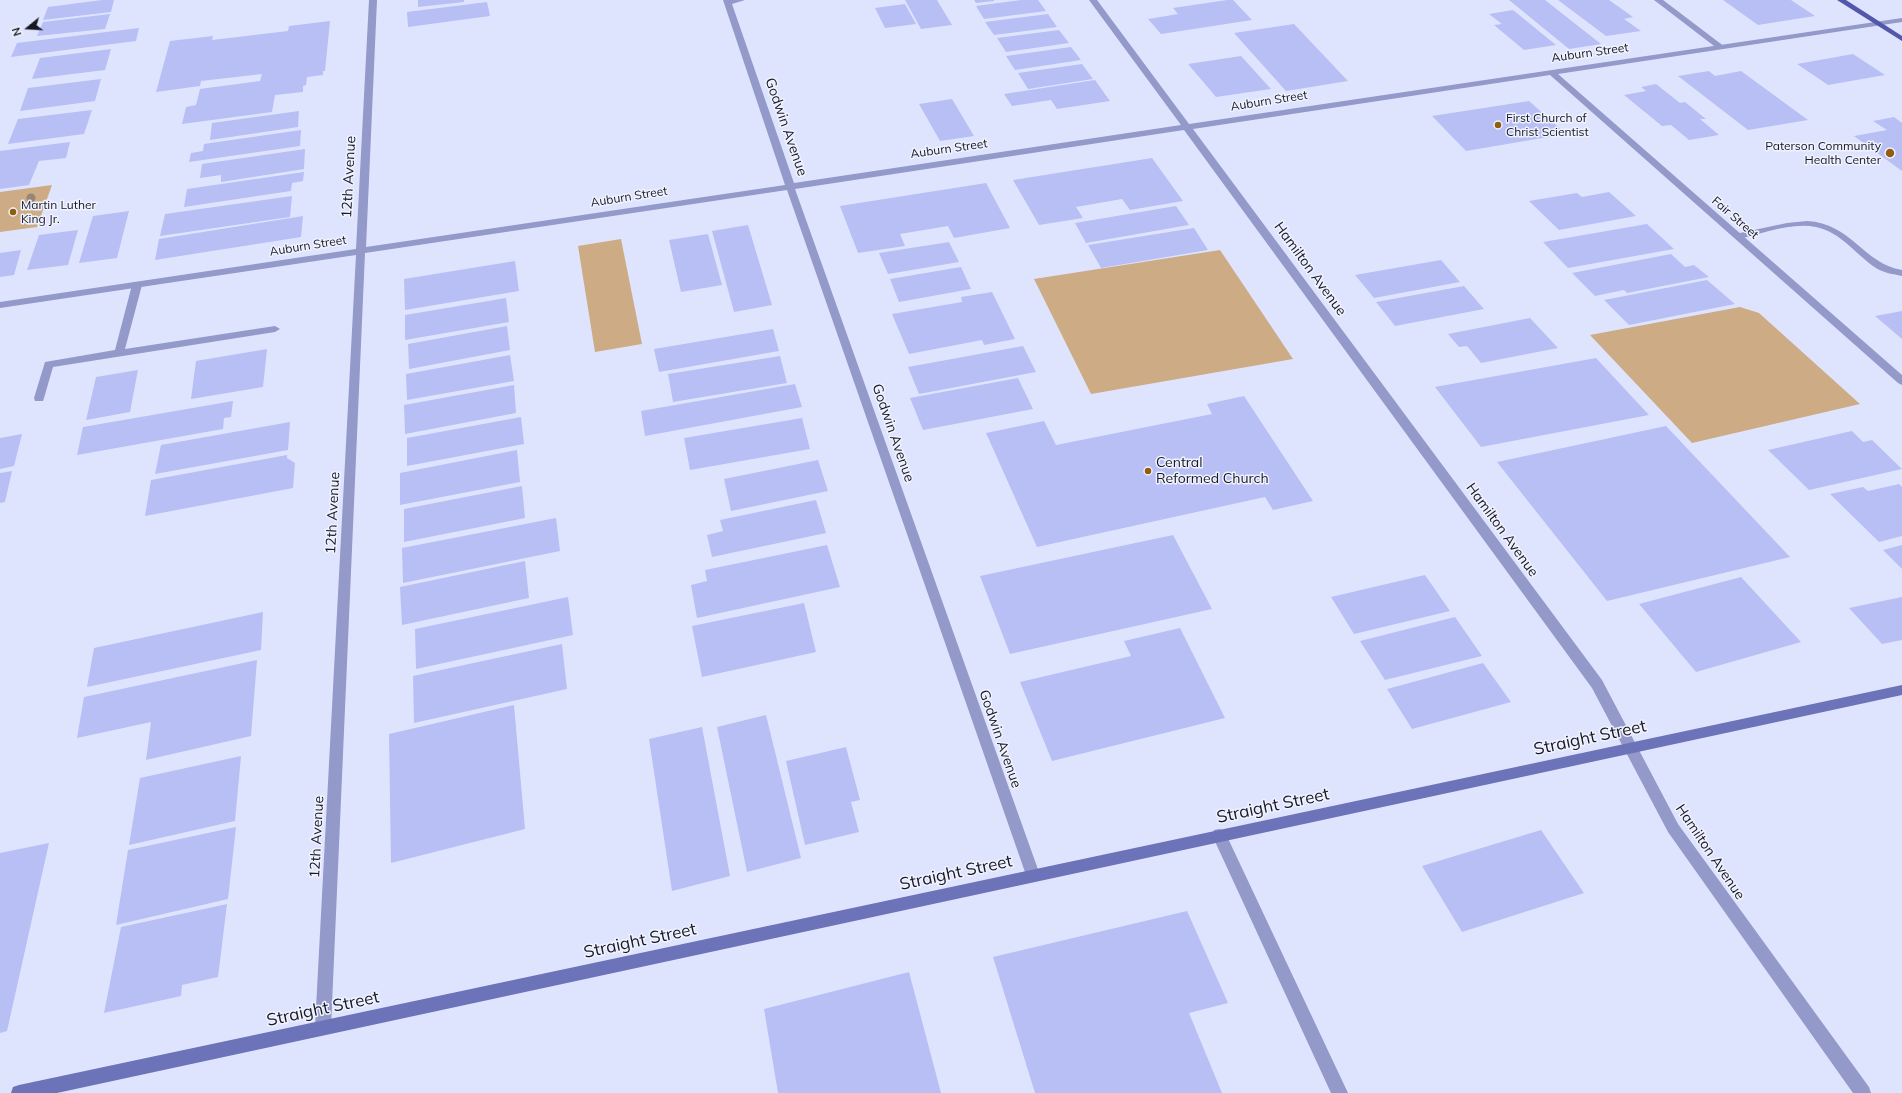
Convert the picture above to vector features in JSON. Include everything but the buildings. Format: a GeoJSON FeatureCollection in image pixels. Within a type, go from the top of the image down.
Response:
{"type":"FeatureCollection","features":[{"type":"Feature","properties":{"kind":"main road"},"geometry":{"type":"LineString","coordinates":[[1841,0],[1902,39]]}},
{"type":"Feature","properties":{"kind":"main road","name":"Straight Street"},"geometry":{"type":"LineString","coordinates":[[19,1093],[1902,690]]}},
{"type":"Feature","properties":{"kind":"street","name":"12th Avenue"},"geometry":{"type":"LineString","coordinates":[[323,1028],[372,0]]}},
{"type":"Feature","properties":{"kind":"street"},"geometry":{"type":"LineString","coordinates":[[728,1],[741,0]]}},
{"type":"Feature","properties":{"kind":"street","name":"Hamilton Avenue"},"geometry":{"type":"LineString","coordinates":[[1093,0],[1597,684],[1673,828],[1863,1093]]}},
{"type":"Feature","properties":{"kind":"street"},"geometry":{"type":"LineString","coordinates":[[1658,0],[1721,47]]}},
{"type":"Feature","properties":{"kind":"street","name":"Godwin Avenue"},"geometry":{"type":"LineString","coordinates":[[728,1],[790,186],[1032,875]]}},
{"type":"Feature","properties":{"kind":"street","name":"Auburn Street"},"geometry":{"type":"LineString","coordinates":[[0,305],[1902,20]]}},
{"type":"Feature","properties":{"kind":"street","name":"Fair Street"},"geometry":{"type":"LineString","coordinates":[[1551,72],[1902,381]]}},
{"type":"Feature","properties":{"kind":"street"},"geometry":{"type":"LineString","coordinates":[[1738,236],[1801,223],[1816,224],[1836,231],[1885,269],[1902,274]]}},
{"type":"Feature","properties":{"kind":"street"},"geometry":{"type":"LineString","coordinates":[[119,352],[137,285]]}},
{"type":"Feature","properties":{"kind":"street"},"geometry":{"type":"LineString","coordinates":[[39,398],[49,364],[275,329]]}},
{"type":"Feature","properties":{"kind":"street"},"geometry":{"type":"LineString","coordinates":[[1219,835],[1340,1093]]}},
{"type":"Feature","properties":{"kind":"shaded area"},"geometry":{"type":"Polygon","coordinates":[[[52,185],[37,227],[0,232],[0,192],[52,185]]]}},
{"type":"Feature","properties":{"kind":"shaded area"},"geometry":{"type":"Polygon","coordinates":[[[621,239],[642,344],[595,352],[578,246],[621,239]]]}},
{"type":"Feature","properties":{"kind":"shaded area"},"geometry":{"type":"Polygon","coordinates":[[[1220,250],[1293,359],[1091,394],[1034,279],[1220,250]]]}},
{"type":"Feature","properties":{"kind":"shaded area"},"geometry":{"type":"Polygon","coordinates":[[[1740,307],[1759,313],[1860,404],[1692,443],[1590,335],[1740,307]]]}},
{"type":"Feature","properties":{"kind":"place","name":"First Church of Christ Scientist"},"geometry":{"type":"Point","coordinates":[1498,125]}},
{"type":"Feature","properties":{"kind":"place","name":"Paterson Community Health Center"},"geometry":{"type":"Point","coordinates":[1890,153]}},
{"type":"Feature","properties":{"kind":"place","name":"Martin Luther King Jr."},"geometry":{"type":"Point","coordinates":[13,212]}},
{"type":"Feature","properties":{"kind":"place","name":"Central Reformed Church"},"geometry":{"type":"Point","coordinates":[1148,471]}}]}
